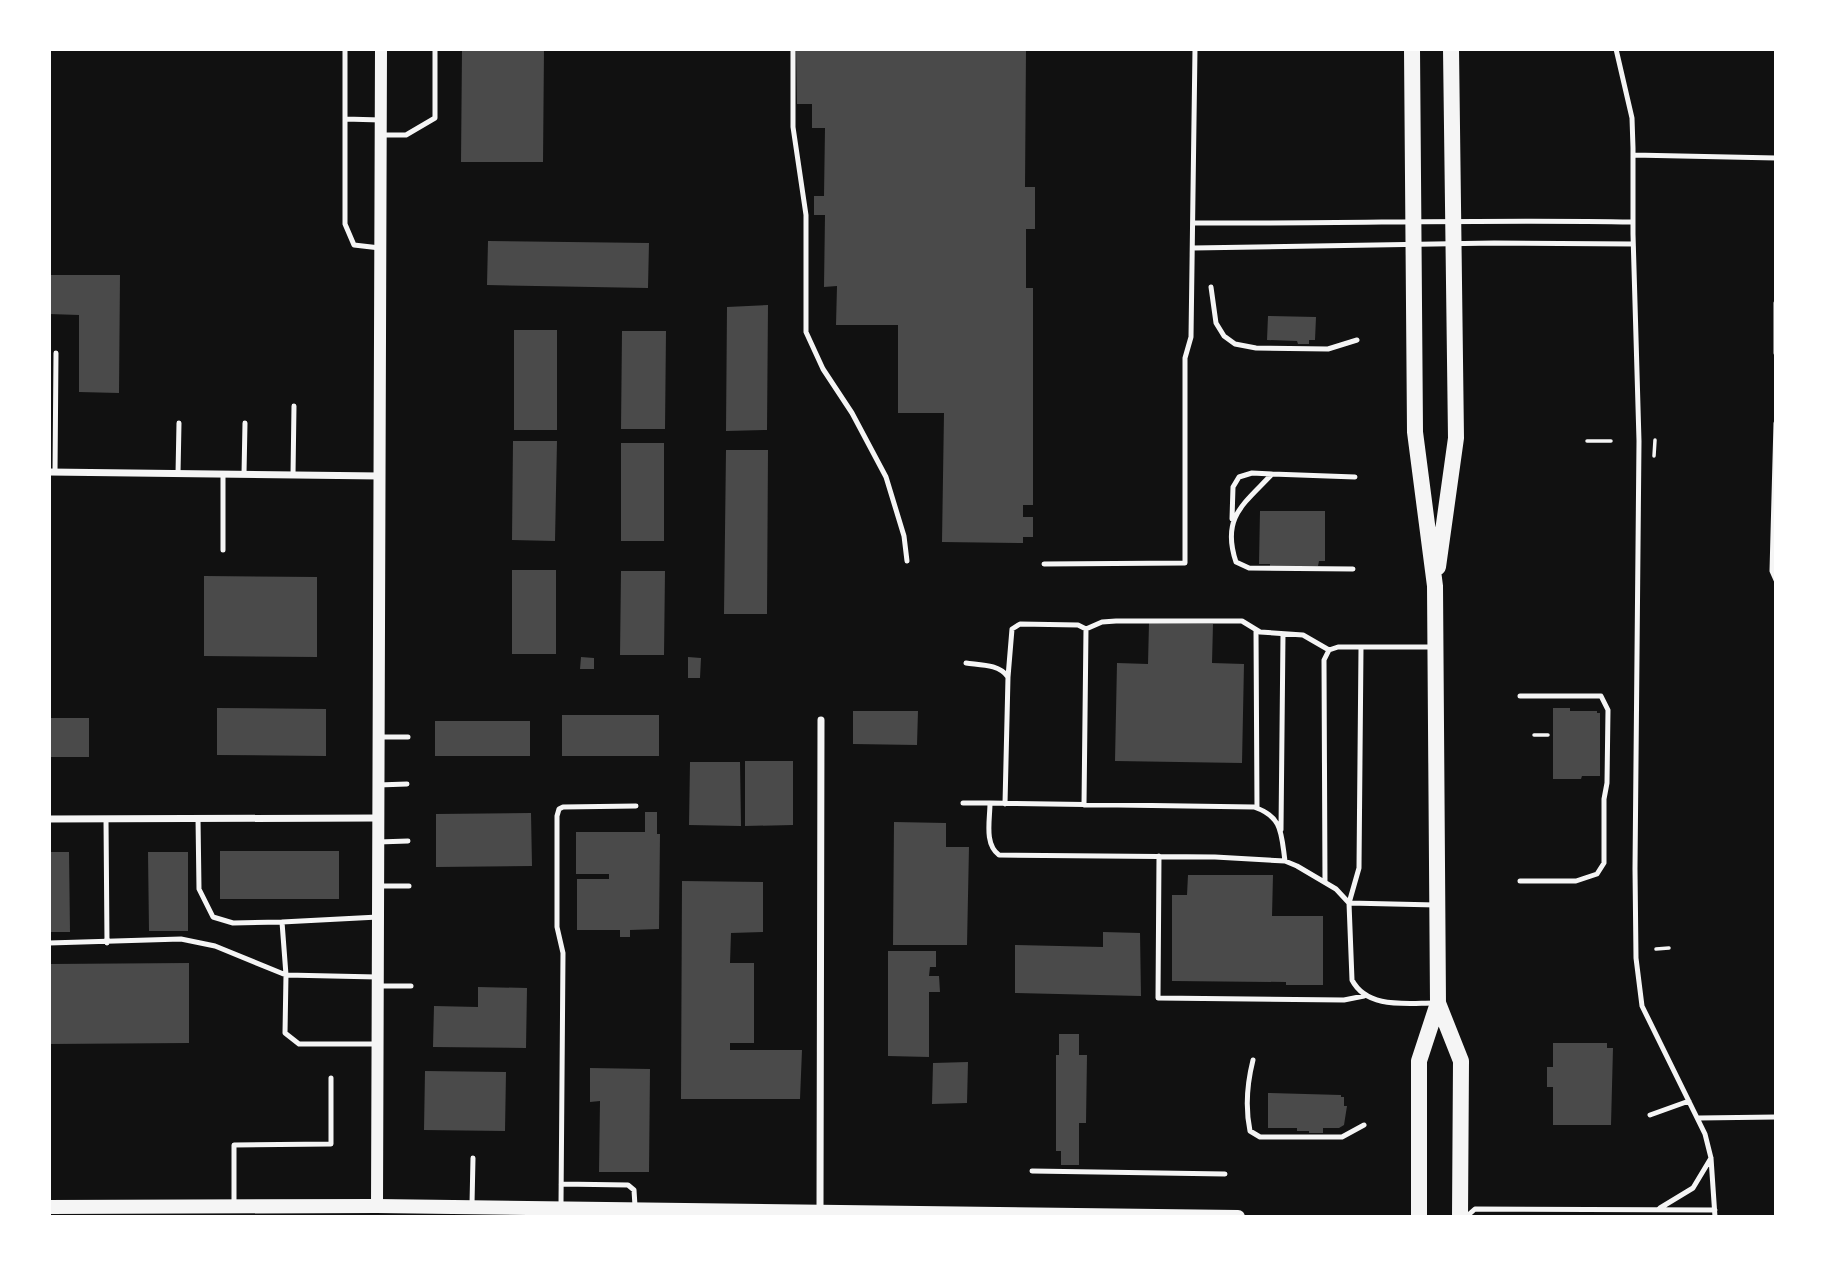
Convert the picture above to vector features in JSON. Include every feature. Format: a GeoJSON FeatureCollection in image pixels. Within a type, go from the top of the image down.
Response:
{"type":"FeatureCollection","features":[{"type":"Feature","properties":{"kind":"highway"},"geometry":{"type":"LineString","coordinates":[[1412,49],[1415,432],[1435,586],[1436,647],[1438,1003],[1419,1062],[1419,1217]]}},
{"type":"Feature","properties":{"kind":"highway"},"geometry":{"type":"LineString","coordinates":[[1435,586],[1456,438],[1451,49]]}},
{"type":"Feature","properties":{"kind":"highway"},"geometry":{"type":"LineString","coordinates":[[1438,1003],[1461,1061],[1460,1217]]}},
{"type":"Feature","properties":{"kind":"main road"},"geometry":{"type":"LineString","coordinates":[[49,1207],[93,1212],[234,1206],[377,1206],[471,1207],[518,1212],[561,1208],[772,1214],[820,1212],[1238,1217]]}},
{"type":"Feature","properties":{"kind":"street"},"geometry":{"type":"LineString","coordinates":[[377,1206],[381,49]]}},
{"type":"Feature","properties":{"kind":"street"},"geometry":{"type":"LineString","coordinates":[[52,472],[380,476]]}},
{"type":"Feature","properties":{"kind":"street"},"geometry":{"type":"LineString","coordinates":[[820,1212],[821,720]]}},
{"type":"Feature","properties":{"kind":"street"},"geometry":{"type":"LineString","coordinates":[[49,819],[378,818]]}},
{"type":"Feature","properties":{"kind":"lane"},"geometry":{"type":"LineString","coordinates":[[345,49],[345,224],[354,245],[380,248]]}},
{"type":"Feature","properties":{"kind":"lane"},"geometry":{"type":"LineString","coordinates":[[380,135],[406,135],[435,118],[435,49]]}},
{"type":"Feature","properties":{"kind":"lane"},"geometry":{"type":"LineString","coordinates":[[793,49],[793,127],[806,215],[806,332],[823,369],[852,412],[886,477],[904,536],[907,561]]}},
{"type":"Feature","properties":{"kind":"lane"},"geometry":{"type":"LineString","coordinates":[[1044,564],[1185,563],[1185,358],[1191,337],[1195,49]]}},
{"type":"Feature","properties":{"kind":"lane"},"geometry":{"type":"LineString","coordinates":[[1466,1217],[1475,1209],[1657,1210],[1715,1214],[1712,1158],[1699,1118],[1642,1006],[1636,958],[1639,441],[1633,155],[1632,118],[1616,49]]}},
{"type":"Feature","properties":{"kind":"lane"},"geometry":{"type":"LineString","coordinates":[[345,119],[381,120]]}},
{"type":"Feature","properties":{"kind":"lane"},"geometry":{"type":"LineString","coordinates":[[1633,155],[1776,158]]}},
{"type":"Feature","properties":{"kind":"lane"},"geometry":{"type":"LineString","coordinates":[[1193,223],[1633,222]]}},
{"type":"Feature","properties":{"kind":"lane"},"geometry":{"type":"LineString","coordinates":[[1193,248],[1633,244]]}},
{"type":"Feature","properties":{"kind":"lane"},"geometry":{"type":"LineString","coordinates":[[1211,287],[1216,323],[1224,336],[1235,344],[1256,348],[1328,349],[1357,340]]}},
{"type":"Feature","properties":{"kind":"lane"},"geometry":{"type":"LineString","coordinates":[[1776,303],[1776,353]]}},
{"type":"Feature","properties":{"kind":"lane"},"geometry":{"type":"LineString","coordinates":[[52,472],[56,353]]}},
{"type":"Feature","properties":{"kind":"lane"},"geometry":{"type":"LineString","coordinates":[[293,475],[294,405]]}},
{"type":"Feature","properties":{"kind":"lane"},"geometry":{"type":"LineString","coordinates":[[178,474],[180,423]]}},
{"type":"Feature","properties":{"kind":"lane"},"geometry":{"type":"LineString","coordinates":[[244,474],[245,423]]}},
{"type":"Feature","properties":{"kind":"lane"},"geometry":{"type":"LineString","coordinates":[[1776,423],[1772,571],[1776,580]]}},
{"type":"Feature","properties":{"kind":"lane"},"geometry":{"type":"LineString","coordinates":[[223,474],[223,550]]}},
{"type":"Feature","properties":{"kind":"lane"},"geometry":{"type":"LineString","coordinates":[[1353,569],[1249,568],[1236,562],[1231,546],[1231,524],[1233,487],[1239,477],[1272,474],[1355,477]]}},
{"type":"Feature","properties":{"kind":"lane"},"geometry":{"type":"LineString","coordinates":[[1231,524],[1237,509],[1272,474]]}},
{"type":"Feature","properties":{"kind":"lane"},"geometry":{"type":"LineString","coordinates":[[1086,629],[1102,622],[1242,621],[1256,630],[1303,635],[1329,650]]}},
{"type":"Feature","properties":{"kind":"lane"},"geometry":{"type":"LineString","coordinates":[[1004,804],[1012,629],[1020,624],[1078,625],[1086,629]]}},
{"type":"Feature","properties":{"kind":"lane"},"geometry":{"type":"LineString","coordinates":[[1084,805],[1086,629]]}},
{"type":"Feature","properties":{"kind":"lane"},"geometry":{"type":"LineString","coordinates":[[1256,630],[1257,808]]}},
{"type":"Feature","properties":{"kind":"lane"},"geometry":{"type":"LineString","coordinates":[[1283,634],[1281,833],[1285,861]]}},
{"type":"Feature","properties":{"kind":"lane"},"geometry":{"type":"LineString","coordinates":[[1325,882],[1324,660],[1329,650],[1338,647],[1436,647]]}},
{"type":"Feature","properties":{"kind":"lane"},"geometry":{"type":"LineString","coordinates":[[1361,648],[1359,867],[1349,903],[1352,981],[1364,996]]}},
{"type":"Feature","properties":{"kind":"lane"},"geometry":{"type":"LineString","coordinates":[[966,663],[1004,671],[1008,677]]}},
{"type":"Feature","properties":{"kind":"lane"},"geometry":{"type":"LineString","coordinates":[[1520,696],[1601,696],[1608,710],[1604,863],[1597,874],[1576,881],[1520,881]]}},
{"type":"Feature","properties":{"kind":"lane"},"geometry":{"type":"LineString","coordinates":[[379,737],[408,737]]}},
{"type":"Feature","properties":{"kind":"lane"},"geometry":{"type":"LineString","coordinates":[[378,785],[407,784]]}},
{"type":"Feature","properties":{"kind":"lane"},"geometry":{"type":"LineString","coordinates":[[963,803],[1257,808],[1269,813],[1277,821],[1281,833]]}},
{"type":"Feature","properties":{"kind":"lane"},"geometry":{"type":"LineString","coordinates":[[990,803],[989,839],[993,851],[999,855],[1215,857],[1285,861],[1325,882],[1349,903],[1437,905]]}},
{"type":"Feature","properties":{"kind":"lane"},"geometry":{"type":"LineString","coordinates":[[561,1208],[563,953],[557,927],[557,816],[559,809],[563,807],[636,806]]}},
{"type":"Feature","properties":{"kind":"lane"},"geometry":{"type":"LineString","coordinates":[[106,818],[107,943]]}},
{"type":"Feature","properties":{"kind":"lane"},"geometry":{"type":"LineString","coordinates":[[198,818],[199,889],[213,917],[233,923],[378,917]]}},
{"type":"Feature","properties":{"kind":"lane"},"geometry":{"type":"LineString","coordinates":[[378,842],[408,841]]}},
{"type":"Feature","properties":{"kind":"lane"},"geometry":{"type":"LineString","coordinates":[[1159,856],[1158,998],[1344,1000],[1364,996],[1389,1002],[1438,1003]]}},
{"type":"Feature","properties":{"kind":"lane"},"geometry":{"type":"LineString","coordinates":[[378,886],[409,886]]}},
{"type":"Feature","properties":{"kind":"lane"},"geometry":{"type":"LineString","coordinates":[[282,922],[286,975],[285,1033],[299,1044],[377,1044]]}},
{"type":"Feature","properties":{"kind":"lane"},"geometry":{"type":"LineString","coordinates":[[49,943],[181,939],[215,946],[286,975],[411,986]]}},
{"type":"Feature","properties":{"kind":"lane"},"geometry":{"type":"LineString","coordinates":[[1253,1060],[1247,1083],[1247,1119],[1250,1131],[1260,1137],[1342,1137],[1364,1125]]}},
{"type":"Feature","properties":{"kind":"lane"},"geometry":{"type":"LineString","coordinates":[[234,1206],[234,1145],[331,1144],[331,1078]]}},
{"type":"Feature","properties":{"kind":"lane"},"geometry":{"type":"LineString","coordinates":[[1650,1115],[1689,1101]]}},
{"type":"Feature","properties":{"kind":"lane"},"geometry":{"type":"LineString","coordinates":[[1699,1118],[1776,1117]]}},
{"type":"Feature","properties":{"kind":"lane"},"geometry":{"type":"LineString","coordinates":[[471,1207],[473,1158]]}},
{"type":"Feature","properties":{"kind":"lane"},"geometry":{"type":"LineString","coordinates":[[1657,1210],[1693,1188],[1712,1158]]}},
{"type":"Feature","properties":{"kind":"lane"},"geometry":{"type":"LineString","coordinates":[[1032,1171],[1225,1174]]}},
{"type":"Feature","properties":{"kind":"lane"},"geometry":{"type":"LineString","coordinates":[[561,1184],[628,1185],[634,1190],[635,1209]]}},
{"type":"Feature","properties":{"kind":"path"},"geometry":{"type":"LineString","coordinates":[[1654,456],[1655,440]]}},
{"type":"Feature","properties":{"kind":"path"},"geometry":{"type":"LineString","coordinates":[[1587,441],[1611,441]]}},
{"type":"Feature","properties":{"kind":"path"},"geometry":{"type":"LineString","coordinates":[[1534,734],[1548,735]]}},
{"type":"Feature","properties":{"kind":"path"},"geometry":{"type":"LineString","coordinates":[[1656,949],[1669,948]]}},
{"type":"Feature","properties":{"kind":"building"},"geometry":{"type":"Polygon","coordinates":[[[462,49],[544,49],[543,162],[461,162],[462,49]]]}},
{"type":"Feature","properties":{"kind":"building"},"geometry":{"type":"Polygon","coordinates":[[[796,49],[1026,49],[1025,187],[1035,187],[1035,229],[1026,229],[1026,288],[1033,288],[1033,505],[1023,505],[1023,517],[1033,517],[1033,537],[1023,537],[1023,543],[942,542],[944,413],[898,413],[898,325],[836,325],[837,286],[824,287],[825,215],[814,215],[814,196],[824,196],[825,128],[812,128],[812,104],[797,104],[796,49]]]}},
{"type":"Feature","properties":{"kind":"building"},"geometry":{"type":"Polygon","coordinates":[[[488,241],[649,243],[648,288],[487,285],[488,241]]]}},
{"type":"Feature","properties":{"kind":"building"},"geometry":{"type":"Polygon","coordinates":[[[49,275],[120,275],[119,393],[79,392],[79,315],[49,314],[49,275]]]}},
{"type":"Feature","properties":{"kind":"building"},"geometry":{"type":"Polygon","coordinates":[[[768,305],[767,430],[726,431],[727,307],[768,305]]]}},
{"type":"Feature","properties":{"kind":"building"},"geometry":{"type":"Polygon","coordinates":[[[1268,316],[1316,317],[1315,340],[1309,340],[1309,344],[1298,344],[1297,341],[1267,340],[1268,316]]]}},
{"type":"Feature","properties":{"kind":"building"},"geometry":{"type":"Polygon","coordinates":[[[514,330],[557,330],[557,430],[514,430],[514,330]]]}},
{"type":"Feature","properties":{"kind":"building"},"geometry":{"type":"Polygon","coordinates":[[[622,331],[666,331],[665,429],[621,429],[622,331]]]}},
{"type":"Feature","properties":{"kind":"building"},"geometry":{"type":"Polygon","coordinates":[[[513,441],[557,441],[555,541],[512,540],[513,441]]]}},
{"type":"Feature","properties":{"kind":"building"},"geometry":{"type":"Polygon","coordinates":[[[621,443],[664,443],[664,541],[621,541],[621,443]]]}},
{"type":"Feature","properties":{"kind":"building"},"geometry":{"type":"Polygon","coordinates":[[[726,450],[768,450],[767,614],[724,614],[726,450]]]}},
{"type":"Feature","properties":{"kind":"building"},"geometry":{"type":"Polygon","coordinates":[[[1260,511],[1325,511],[1325,561],[1319,561],[1318,566],[1259,564],[1260,511]]]}},
{"type":"Feature","properties":{"kind":"building"},"geometry":{"type":"Polygon","coordinates":[[[512,570],[556,570],[556,654],[512,654],[512,570]]]}},
{"type":"Feature","properties":{"kind":"building"},"geometry":{"type":"Polygon","coordinates":[[[621,571],[665,571],[664,655],[620,655],[621,571]]]}},
{"type":"Feature","properties":{"kind":"building"},"geometry":{"type":"Polygon","coordinates":[[[204,576],[317,577],[317,657],[204,656],[204,576]]]}},
{"type":"Feature","properties":{"kind":"building"},"geometry":{"type":"Polygon","coordinates":[[[1149,623],[1213,624],[1212,663],[1244,664],[1242,763],[1115,761],[1117,663],[1148,664],[1149,623]]]}},
{"type":"Feature","properties":{"kind":"building"},"geometry":{"type":"Polygon","coordinates":[[[581,657],[594,658],[594,669],[580,669],[581,657]]]}},
{"type":"Feature","properties":{"kind":"building"},"geometry":{"type":"Polygon","coordinates":[[[688,657],[701,658],[700,678],[688,678],[688,657]]]}},
{"type":"Feature","properties":{"kind":"building"},"geometry":{"type":"Polygon","coordinates":[[[217,708],[326,709],[326,756],[217,755],[217,708]]]}},
{"type":"Feature","properties":{"kind":"building"},"geometry":{"type":"Polygon","coordinates":[[[1553,708],[1600,713],[1600,776],[1553,779],[1553,708]]]}},
{"type":"Feature","properties":{"kind":"building"},"geometry":{"type":"Polygon","coordinates":[[[853,711],[918,711],[917,745],[853,744],[853,711]]]}},
{"type":"Feature","properties":{"kind":"building"},"geometry":{"type":"Polygon","coordinates":[[[562,715],[659,715],[659,756],[562,756],[562,715]]]}},
{"type":"Feature","properties":{"kind":"building"},"geometry":{"type":"Polygon","coordinates":[[[49,718],[89,718],[89,757],[49,757],[49,718]]]}},
{"type":"Feature","properties":{"kind":"building"},"geometry":{"type":"Polygon","coordinates":[[[435,721],[530,721],[530,756],[435,756],[435,721]]]}},
{"type":"Feature","properties":{"kind":"building"},"geometry":{"type":"Polygon","coordinates":[[[745,761],[793,761],[793,825],[745,826],[745,761]]]}},
{"type":"Feature","properties":{"kind":"building"},"geometry":{"type":"Polygon","coordinates":[[[690,762],[740,762],[741,826],[689,825],[690,762]]]}},
{"type":"Feature","properties":{"kind":"building"},"geometry":{"type":"Polygon","coordinates":[[[645,812],[657,812],[657,834],[660,834],[659,929],[630,930],[630,937],[620,937],[620,930],[577,930],[577,879],[609,879],[609,874],[576,874],[576,832],[645,832],[645,812]]]}},
{"type":"Feature","properties":{"kind":"building"},"geometry":{"type":"Polygon","coordinates":[[[531,813],[532,866],[436,867],[436,814],[531,813]]]}},
{"type":"Feature","properties":{"kind":"building"},"geometry":{"type":"Polygon","coordinates":[[[894,822],[946,823],[946,847],[969,847],[967,945],[893,945],[894,822]]]}},
{"type":"Feature","properties":{"kind":"building"},"geometry":{"type":"Polygon","coordinates":[[[220,851],[339,851],[339,899],[220,899],[220,851]]]}},
{"type":"Feature","properties":{"kind":"building"},"geometry":{"type":"Polygon","coordinates":[[[49,852],[69,852],[70,932],[49,932],[49,852]]]}},
{"type":"Feature","properties":{"kind":"building"},"geometry":{"type":"Polygon","coordinates":[[[148,852],[188,852],[188,931],[149,931],[148,852]]]}},
{"type":"Feature","properties":{"kind":"building"},"geometry":{"type":"Polygon","coordinates":[[[1188,875],[1273,875],[1272,916],[1323,916],[1323,985],[1172,981],[1172,895],[1187,895],[1188,875]]]}},
{"type":"Feature","properties":{"kind":"building"},"geometry":{"type":"Polygon","coordinates":[[[682,881],[763,882],[763,932],[731,933],[730,963],[754,963],[754,1043],[730,1043],[730,1050],[802,1050],[800,1099],[681,1099],[682,881]]]}},
{"type":"Feature","properties":{"kind":"building"},"geometry":{"type":"Polygon","coordinates":[[[1103,932],[1140,933],[1141,996],[1015,993],[1015,945],[1103,947],[1103,932]]]}},
{"type":"Feature","properties":{"kind":"building"},"geometry":{"type":"Polygon","coordinates":[[[888,951],[936,951],[936,967],[930,967],[929,976],[939,976],[940,992],[929,992],[929,1057],[888,1056],[888,951]]]}},
{"type":"Feature","properties":{"kind":"building"},"geometry":{"type":"Polygon","coordinates":[[[189,963],[189,1043],[49,1044],[49,964],[189,963]]]}},
{"type":"Feature","properties":{"kind":"building"},"geometry":{"type":"Polygon","coordinates":[[[478,987],[527,988],[526,1048],[433,1047],[434,1006],[478,1007],[478,987]]]}},
{"type":"Feature","properties":{"kind":"building"},"geometry":{"type":"Polygon","coordinates":[[[1059,1034],[1079,1034],[1079,1055],[1087,1055],[1086,1123],[1079,1123],[1079,1165],[1061,1165],[1061,1151],[1056,1151],[1056,1055],[1059,1055],[1059,1034]]]}},
{"type":"Feature","properties":{"kind":"building"},"geometry":{"type":"Polygon","coordinates":[[[1553,1043],[1607,1043],[1607,1048],[1613,1048],[1611,1125],[1553,1125],[1553,1087],[1547,1087],[1547,1067],[1553,1067],[1553,1043]]]}},
{"type":"Feature","properties":{"kind":"building"},"geometry":{"type":"Polygon","coordinates":[[[968,1062],[967,1103],[932,1104],[933,1063],[968,1062]]]}},
{"type":"Feature","properties":{"kind":"building"},"geometry":{"type":"Polygon","coordinates":[[[590,1068],[650,1069],[649,1172],[599,1172],[600,1101],[590,1102],[590,1068]]]}},
{"type":"Feature","properties":{"kind":"building"},"geometry":{"type":"Polygon","coordinates":[[[425,1071],[506,1072],[505,1131],[424,1130],[425,1071]]]}},
{"type":"Feature","properties":{"kind":"building"},"geometry":{"type":"Polygon","coordinates":[[[1268,1093],[1341,1095],[1344,1097],[1344,1106],[1347,1106],[1344,1125],[1339,1128],[1323,1128],[1323,1133],[1297,1131],[1297,1128],[1268,1128],[1268,1093]]]}}]}
